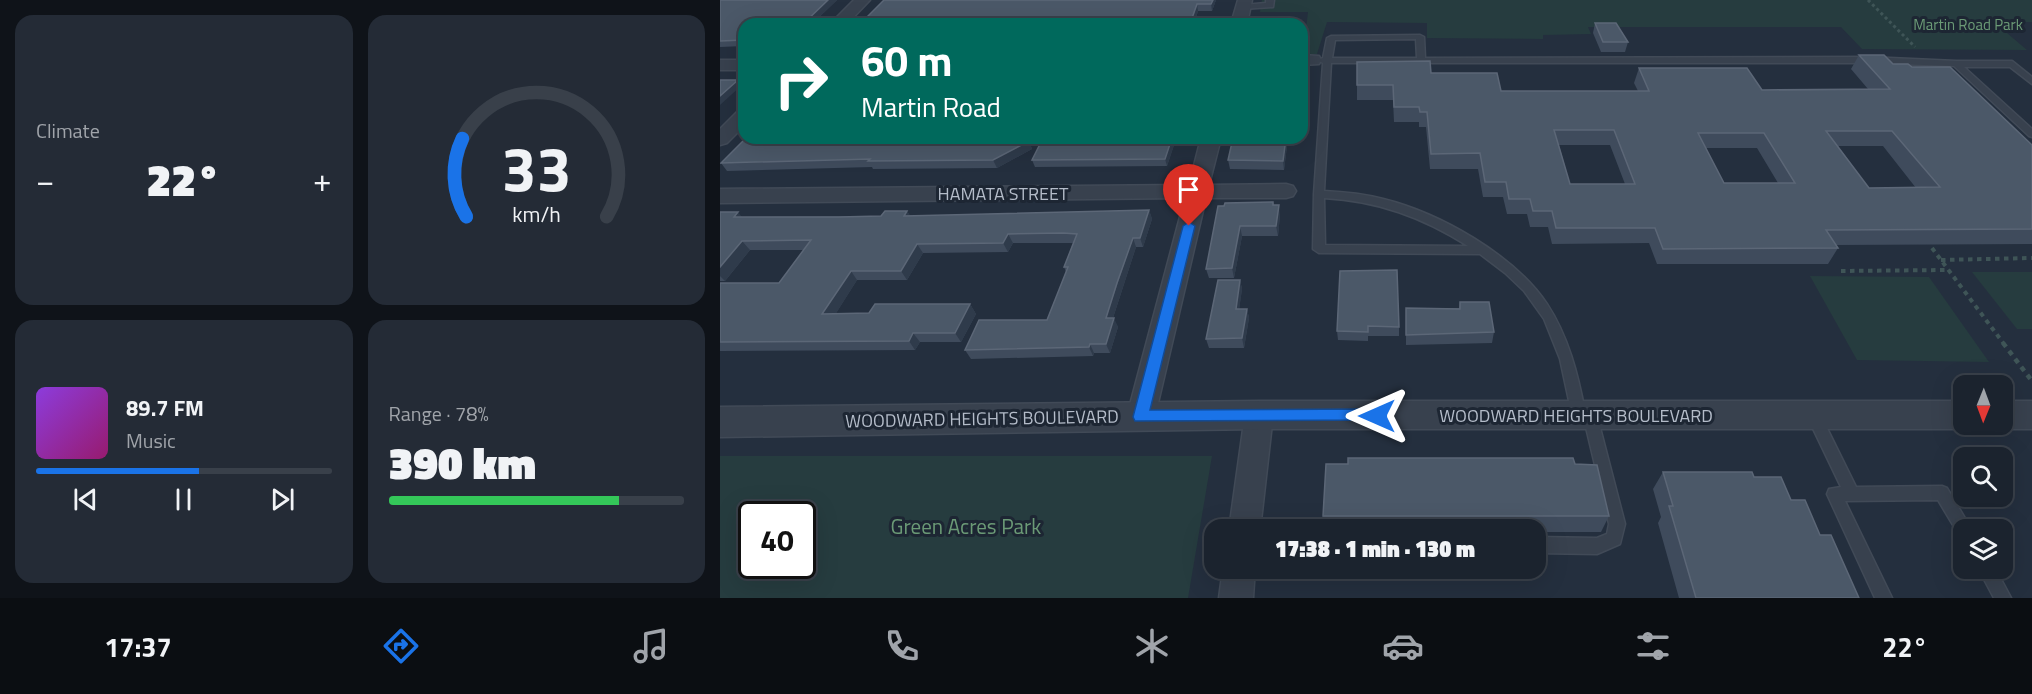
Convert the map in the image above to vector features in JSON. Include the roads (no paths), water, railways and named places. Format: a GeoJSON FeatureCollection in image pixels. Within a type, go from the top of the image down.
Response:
{"type":"FeatureCollection","features":[{"type":"Feature","properties":{"kind":"street"},"geometry":{"type":"LineString","coordinates":[[844,18],[863,0]]}},
{"type":"Feature","properties":{"kind":"street"},"geometry":{"type":"LineString","coordinates":[[1240,18],[1244,3]]}},
{"type":"Feature","properties":{"kind":"street"},"geometry":{"type":"LineString","coordinates":[[720,65],[738,65]]}},
{"type":"Feature","properties":{"kind":"street"},"geometry":{"type":"LineString","coordinates":[[720,139],[738,122]]}},
{"type":"Feature","properties":{"kind":"street"},"geometry":{"type":"LineString","coordinates":[[1141,417],[1209,144]]}},
{"type":"Feature","properties":{"kind":"street","name":"HAMATA STREET"},"geometry":{"type":"LineString","coordinates":[[720,196],[1286,191]]}},
{"type":"Feature","properties":{"kind":"street","name":"WOODWARD HEIGHTS BOULEVARD"},"geometry":{"type":"LineString","coordinates":[[720,422],[1259,416],[1953,415]]}},
{"type":"Feature","properties":{"kind":"street"},"geometry":{"type":"LineString","coordinates":[[2013,415],[2032,415]]}},
{"type":"Feature","properties":{"kind":"street"},"geometry":{"type":"LineString","coordinates":[[1245,519],[1259,416]]}},
{"type":"Feature","properties":{"kind":"street"},"geometry":{"type":"LineString","coordinates":[[1236,598],[1238,579]]}},
{"type":"Feature","properties":{"kind":"lane"},"geometry":{"type":"LineString","coordinates":[[1244,3],[1270,5],[1270,0]]}},
{"type":"Feature","properties":{"kind":"lane"},"geometry":{"type":"LineString","coordinates":[[1421,60],[1420,38],[1331,38],[1314,60],[1319,249],[1480,250]]}},
{"type":"Feature","properties":{"kind":"lane"},"geometry":{"type":"LineString","coordinates":[[1314,60],[1868,60],[1932,64],[2012,64],[2032,81]]}},
{"type":"Feature","properties":{"kind":"lane"},"geometry":{"type":"LineString","coordinates":[[1956,64],[2032,134]]}},
{"type":"Feature","properties":{"kind":"lane"},"geometry":{"type":"LineString","coordinates":[[1319,194],[1361,197],[1407,210],[1458,234],[1507,269],[1542,306],[1574,381],[1617,524],[1614,539],[1597,546],[1546,545]]}},
{"type":"Feature","properties":{"kind":"lane"},"geometry":{"type":"LineString","coordinates":[[1813,415],[1852,494]]}},
{"type":"Feature","properties":{"kind":"lane"},"geometry":{"type":"LineString","coordinates":[[1884,598],[1834,494],[1942,493],[1957,519]]}},
{"type":"Feature","properties":{"kind":"lane"},"geometry":{"type":"LineString","coordinates":[[1993,579],[2004,598]]}},
{"type":"Feature","properties":{"kind":"park label","name":"Martin Road Park"},"geometry":{"type":"Point","coordinates":[1968,25]}},
{"type":"Feature","properties":{"kind":"park label","name":"Green Acres Park"},"geometry":{"type":"Point","coordinates":[966,527]}}]}
